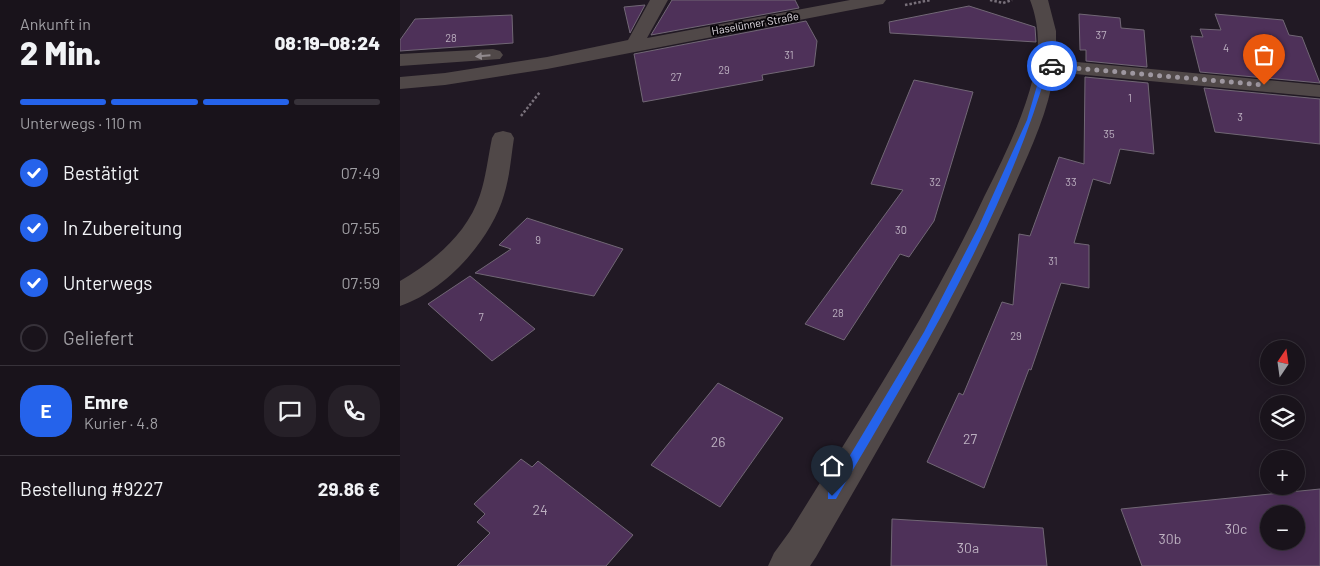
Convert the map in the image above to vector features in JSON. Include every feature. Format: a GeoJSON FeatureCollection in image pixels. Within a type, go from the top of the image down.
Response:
{"type":"FeatureCollection","features":[{"type":"Feature","properties":{"kind":"street"},"geometry":{"type":"LineString","coordinates":[[634,45],[659,0]]}},
{"type":"Feature","properties":{"kind":"street"},"geometry":{"type":"LineString","coordinates":[[770,0],[785,18]]}},
{"type":"Feature","properties":{"kind":"street","name":"Haselünner Straße"},"geometry":{"type":"LineString","coordinates":[[400,83],[478,74],[546,63],[877,0]]}},
{"type":"Feature","properties":{"kind":"street"},"geometry":{"type":"LineString","coordinates":[[787,566],[803,544],[936,317],[995,202],[1030,120],[1046,65],[1048,46],[1045,15],[1039,0]]}},
{"type":"Feature","properties":{"kind":"street","name":"Haselünner Straße"},"geometry":{"type":"LineString","coordinates":[[400,60],[634,45]]}},
{"type":"Feature","properties":{"kind":"street"},"geometry":{"type":"LineString","coordinates":[[1046,65],[1320,91]]}},
{"type":"Feature","properties":{"kind":"street"},"geometry":{"type":"LineString","coordinates":[[400,295],[429,277],[459,252],[478,226],[492,196],[503,138]]}},
{"type":"Feature","properties":{"kind":"path"},"geometry":{"type":"LineString","coordinates":[[990,0],[1003,3],[1014,0]]}},
{"type":"Feature","properties":{"kind":"path"},"geometry":{"type":"LineString","coordinates":[[503,138],[548,83],[546,63]]}},
{"type":"Feature","properties":{"kind":"building"},"geometry":{"type":"Polygon","coordinates":[[[672,0],[795,0],[799,8],[651,35],[672,0]]]}},
{"type":"Feature","properties":{"kind":"building"},"geometry":{"type":"Polygon","coordinates":[[[645,5],[630,33],[624,7],[645,5]]]}},
{"type":"Feature","properties":{"kind":"building"},"geometry":{"type":"Polygon","coordinates":[[[969,6],[1035,27],[1036,42],[890,33],[889,22],[969,6]]]}},
{"type":"Feature","properties":{"kind":"building"},"geometry":{"type":"Polygon","coordinates":[[[1079,14],[1120,18],[1121,28],[1144,30],[1147,67],[1086,61],[1086,50],[1080,50],[1079,14]]]}},
{"type":"Feature","properties":{"kind":"building"},"geometry":{"type":"Polygon","coordinates":[[[1215,14],[1283,20],[1289,35],[1302,37],[1320,83],[1200,72],[1191,36],[1203,37],[1200,29],[1221,30],[1215,14]]]}},
{"type":"Feature","properties":{"kind":"building"},"geometry":{"type":"Polygon","coordinates":[[[512,15],[513,43],[400,51],[400,40],[415,19],[512,15]]]}},
{"type":"Feature","properties":{"kind":"building"},"geometry":{"type":"Polygon","coordinates":[[[806,21],[817,41],[814,66],[762,75],[763,80],[643,102],[634,54],[806,21]]]}},
{"type":"Feature","properties":{"kind":"building"},"geometry":{"type":"Polygon","coordinates":[[[1085,77],[1148,83],[1154,154],[1120,149],[1110,184],[1093,179],[1074,243],[1089,245],[1089,288],[1061,283],[1031,370],[1029,369],[984,488],[927,462],[959,393],[963,395],[1002,302],[1013,305],[1019,234],[1030,236],[1059,157],[1084,164],[1085,77]]]}},
{"type":"Feature","properties":{"kind":"building"},"geometry":{"type":"Polygon","coordinates":[[[914,80],[973,92],[934,221],[909,257],[900,254],[844,340],[805,324],[903,190],[871,184],[914,80]]]}},
{"type":"Feature","properties":{"kind":"building"},"geometry":{"type":"Polygon","coordinates":[[[1204,88],[1320,99],[1320,144],[1215,132],[1204,88]]]}},
{"type":"Feature","properties":{"kind":"building"},"geometry":{"type":"Polygon","coordinates":[[[527,218],[623,249],[594,296],[475,273],[511,249],[499,245],[527,218]]]}},
{"type":"Feature","properties":{"kind":"building"},"geometry":{"type":"Polygon","coordinates":[[[470,276],[535,329],[492,361],[428,304],[470,276]]]}},
{"type":"Feature","properties":{"kind":"building"},"geometry":{"type":"Polygon","coordinates":[[[718,383],[783,418],[720,507],[651,465],[718,383]]]}},
{"type":"Feature","properties":{"kind":"building"},"geometry":{"type":"Polygon","coordinates":[[[521,459],[532,467],[538,461],[633,535],[606,566],[457,566],[490,533],[477,522],[485,514],[474,504],[521,459]]]}},
{"type":"Feature","properties":{"kind":"building"},"geometry":{"type":"Polygon","coordinates":[[[1320,489],[1320,566],[1142,566],[1121,509],[1260,495],[1305,495],[1305,491],[1320,489]]]}},
{"type":"Feature","properties":{"kind":"building"},"geometry":{"type":"Polygon","coordinates":[[[892,519],[1043,528],[1047,566],[891,566],[892,519]]]}},
{"type":"Feature","properties":{"kind":"way so far"},"geometry":{"type":"LineString","coordinates":[[1052,66],[1264,85]]}},
{"type":"Feature","properties":{"kind":"route"},"geometry":{"type":"LineString","coordinates":[[832,496],[927,334],[991,211],[1030,120],[1046,65],[1052,66]]}}]}
